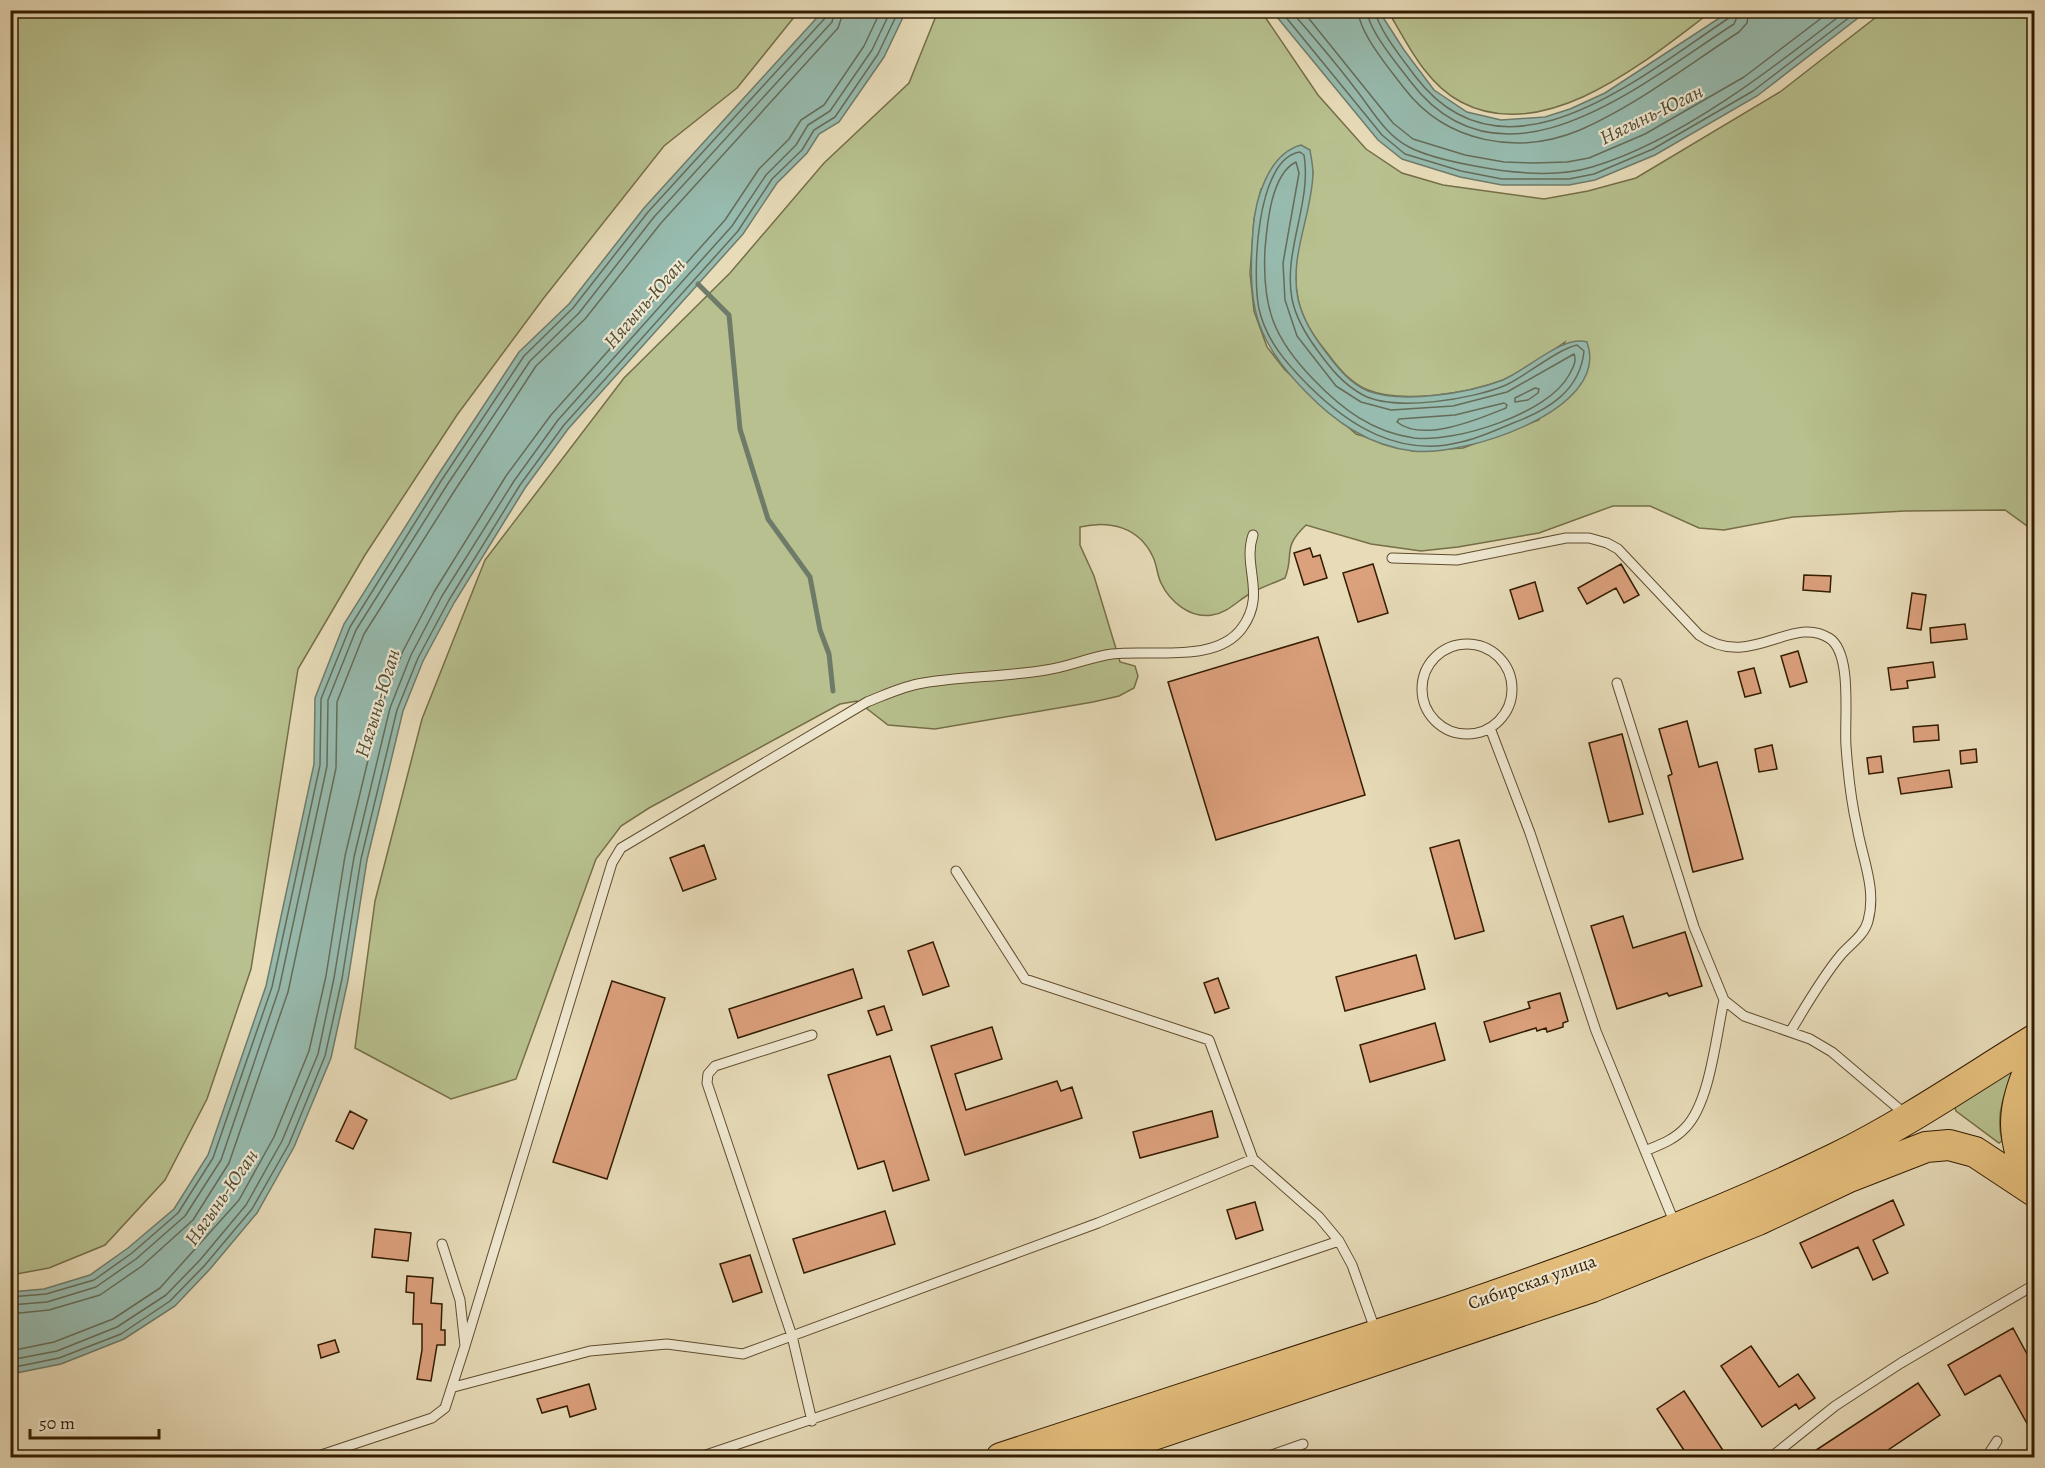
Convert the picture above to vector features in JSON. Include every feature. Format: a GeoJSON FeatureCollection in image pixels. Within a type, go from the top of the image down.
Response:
{"type":"FeatureCollection","features":[{"type":"Feature","properties":{"kind":"main road","name":"Сибирская улица"},"geometry":{"type":"LineString","coordinates":[[1001,1458],[1377,1335],[1582,1265],[1677,1229],[1838,1157],[1909,1117],[2034,1040]]}},
{"type":"Feature","properties":{"kind":"main road"},"geometry":{"type":"LineString","coordinates":[[2034,1059],[2020,1092],[2014,1119],[2019,1152],[2034,1190]]}},
{"type":"Feature","properties":{"kind":"main road","name":"Сибирская улица"},"geometry":{"type":"LineString","coordinates":[[1085,1458],[1149,1447],[1592,1287],[1758,1220],[1850,1177],[1926,1147],[1949,1145],[1975,1152],[2034,1190]]}},
{"type":"Feature","properties":{"kind":"lane"},"geometry":{"type":"LineString","coordinates":[[312,1458],[432,1418],[445,1408],[454,1387],[612,863],[621,848],[867,702],[896,690],[922,683],[1045,670],[1110,654],[1174,653],[1220,645],[1236,636],[1252,610],[1255,599],[1250,552],[1253,536]]}},
{"type":"Feature","properties":{"kind":"lane"},"geometry":{"type":"LineString","coordinates":[[1392,558],[1457,560],[1566,538],[1589,538],[1618,549],[1699,635],[1713,645],[1738,649],[1800,633],[1827,636],[1836,643],[1843,662],[1851,794],[1869,875],[1871,901],[1868,923],[1827,972],[1790,1032]]}},
{"type":"Feature","properties":{"kind":"lane"},"geometry":{"type":"LineString","coordinates":[[1476,645],[1497,655],[1507,668],[1512,683],[1512,699],[1506,713],[1490,728],[1466,735],[1451,732],[1437,724],[1427,711],[1422,696],[1423,681],[1428,666],[1439,654],[1453,646],[1476,645]]}},
{"type":"Feature","properties":{"kind":"lane"},"geometry":{"type":"LineString","coordinates":[[1617,683],[1694,927],[1724,1000],[1744,1016],[1810,1039],[1832,1052],[1909,1117]]}},
{"type":"Feature","properties":{"kind":"lane"},"geometry":{"type":"LineString","coordinates":[[1490,728],[1530,833],[1596,1031],[1677,1229]]}},
{"type":"Feature","properties":{"kind":"lane"},"geometry":{"type":"LineString","coordinates":[[956,871],[1025,979],[1209,1040],[1253,1159],[1319,1217],[1339,1241],[1352,1265],[1377,1335]]}},
{"type":"Feature","properties":{"kind":"lane"},"geometry":{"type":"LineString","coordinates":[[1645,1151],[1676,1137],[1692,1120],[1705,1086],[1724,1000]]}},
{"type":"Feature","properties":{"kind":"lane"},"geometry":{"type":"LineString","coordinates":[[812,1035],[715,1066],[708,1074],[707,1083],[792,1336],[812,1420]]}},
{"type":"Feature","properties":{"kind":"lane"},"geometry":{"type":"LineString","coordinates":[[454,1387],[590,1350],[667,1344],[743,1354],[1098,1223],[1253,1159]]}},
{"type":"Feature","properties":{"kind":"lane"},"geometry":{"type":"LineString","coordinates":[[698,1458],[1339,1241]]}},
{"type":"Feature","properties":{"kind":"lane"},"geometry":{"type":"LineString","coordinates":[[442,1244],[460,1300],[465,1346]]}},
{"type":"Feature","properties":{"kind":"lane"},"geometry":{"type":"LineString","coordinates":[[1770,1458],[1835,1406],[1901,1363],[2034,1285]]}},
{"type":"Feature","properties":{"kind":"lane"},"geometry":{"type":"LineString","coordinates":[[1986,1458],[1997,1442]]}},
{"type":"Feature","properties":{"kind":"lane"},"geometry":{"type":"LineString","coordinates":[[1263,1458],[1303,1444]]}},
{"type":"Feature","properties":{"kind":"green space"},"geometry":{"type":"Polygon","coordinates":[[[10,11],[799,11],[737,88],[664,146],[543,299],[457,415],[365,555],[298,669],[251,969],[207,1099],[165,1180],[105,1245],[49,1268],[11,1275],[10,11]]]}},
{"type":"Feature","properties":{"kind":"green space"},"geometry":{"type":"Polygon","coordinates":[[[938,11],[1261,11],[1318,95],[1366,149],[1402,173],[1443,185],[1544,199],[1588,191],[1636,178],[1780,92],[1884,11],[2034,11],[2034,531],[2005,510],[1905,511],[1793,517],[1724,530],[1699,528],[1650,506],[1613,506],[1539,533],[1421,551],[1371,544],[1306,525],[1298,533],[1291,546],[1285,578],[1251,593],[1223,612],[1204,616],[1189,612],[1170,597],[1161,583],[1154,560],[1147,547],[1132,532],[1113,526],[1080,527],[1080,545],[1094,576],[1120,662],[1135,666],[1138,676],[1134,688],[1119,696],[1093,702],[935,729],[888,725],[857,701],[840,704],[649,808],[621,826],[596,859],[516,1079],[451,1099],[355,1048],[375,901],[422,719],[485,560],[624,378],[730,273],[824,163],[909,83],[938,11]],[[1313,172],[1261,189],[1254,219],[1250,273],[1254,311],[1267,347],[1285,370],[1356,434],[1413,451],[1463,448],[1539,420],[1565,342],[1503,380],[1472,389],[1436,395],[1399,396],[1368,390],[1356,384],[1336,365],[1306,322],[1298,299],[1296,284],[1297,252],[1313,172]]]}},
{"type":"Feature","properties":{"kind":"green space"},"geometry":{"type":"Polygon","coordinates":[[[1388,11],[1712,11],[1627,73],[1561,106],[1527,114],[1494,113],[1461,102],[1449,94],[1418,62],[1388,11]]]}},
{"type":"Feature","properties":{"kind":"green space"},"geometry":{"type":"Polygon","coordinates":[[[2018,1065],[2002,1102],[2000,1130],[2002,1141],[1999,1143],[1956,1111],[1954,1105],[2018,1065]]]}},
{"type":"Feature","properties":{"kind":"water","name":"Нягынь-Юган"},"geometry":{"type":"Polygon","coordinates":[[[823,11],[906,11],[884,57],[839,122],[819,134],[807,153],[777,183],[743,234],[568,429],[525,488],[454,603],[423,661],[403,711],[367,860],[348,980],[331,1058],[294,1147],[257,1213],[175,1306],[124,1339],[61,1364],[11,1374],[11,1292],[44,1289],[90,1275],[128,1248],[174,1209],[208,1155],[266,986],[314,764],[315,698],[344,624],[519,352],[569,304],[644,208],[823,11]]]}},
{"type":"Feature","properties":{"kind":"water","name":"Нягынь-Юган"},"geometry":{"type":"Polygon","coordinates":[[[1272,11],[1379,11],[1434,90],[1467,112],[1501,120],[1545,117],[1570,109],[1605,93],[1730,11],[1867,11],[1757,96],[1655,155],[1595,180],[1569,185],[1502,185],[1460,177],[1402,159],[1378,140],[1272,11]]]}},
{"type":"Feature","properties":{"kind":"water"},"geometry":{"type":"Polygon","coordinates":[[[1301,145],[1310,150],[1313,173],[1312,189],[1296,267],[1298,299],[1313,333],[1334,363],[1349,379],[1361,388],[1382,395],[1417,397],[1455,393],[1503,380],[1567,343],[1587,342],[1589,367],[1577,389],[1556,408],[1528,425],[1496,437],[1436,451],[1413,451],[1382,444],[1354,431],[1328,413],[1287,371],[1274,353],[1257,318],[1253,299],[1253,230],[1260,192],[1272,168],[1280,158],[1301,145]]]}},
{"type":"Feature","properties":{"kind":"building"},"geometry":{"type":"Polygon","coordinates":[[[1310,548],[1313,557],[1320,555],[1327,578],[1304,585],[1294,553],[1310,548]]]}},
{"type":"Feature","properties":{"kind":"building"},"geometry":{"type":"Polygon","coordinates":[[[1373,564],[1388,613],[1358,622],[1343,573],[1373,564]]]}},
{"type":"Feature","properties":{"kind":"building"},"geometry":{"type":"Polygon","coordinates":[[[1621,564],[1639,595],[1624,603],[1616,588],[1587,604],[1578,588],[1621,564]]]}},
{"type":"Feature","properties":{"kind":"building"},"geometry":{"type":"Polygon","coordinates":[[[1804,575],[1831,576],[1830,592],[1803,590],[1804,575]]]}},
{"type":"Feature","properties":{"kind":"building"},"geometry":{"type":"Polygon","coordinates":[[[1535,582],[1543,611],[1519,619],[1510,590],[1535,582]]]}},
{"type":"Feature","properties":{"kind":"building"},"geometry":{"type":"Polygon","coordinates":[[[1912,593],[1926,595],[1921,630],[1907,628],[1912,593]]]}},
{"type":"Feature","properties":{"kind":"building"},"geometry":{"type":"Polygon","coordinates":[[[1965,624],[1967,639],[1931,643],[1930,628],[1965,624]]]}},
{"type":"Feature","properties":{"kind":"building"},"geometry":{"type":"Polygon","coordinates":[[[1318,637],[1365,795],[1216,840],[1168,682],[1318,637]]]}},
{"type":"Feature","properties":{"kind":"building"},"geometry":{"type":"Polygon","coordinates":[[[1798,651],[1807,682],[1790,687],[1781,656],[1798,651]]]}},
{"type":"Feature","properties":{"kind":"building"},"geometry":{"type":"Polygon","coordinates":[[[1933,662],[1935,677],[1907,681],[1908,688],[1891,690],[1888,668],[1933,662]]]}},
{"type":"Feature","properties":{"kind":"building"},"geometry":{"type":"Polygon","coordinates":[[[1754,668],[1761,693],[1745,697],[1738,672],[1754,668]]]}},
{"type":"Feature","properties":{"kind":"building"},"geometry":{"type":"Polygon","coordinates":[[[1687,721],[1699,767],[1717,762],[1743,859],[1693,872],[1668,776],[1672,774],[1659,729],[1687,721]]]}},
{"type":"Feature","properties":{"kind":"building"},"geometry":{"type":"Polygon","coordinates":[[[1938,725],[1939,740],[1914,742],[1913,727],[1938,725]]]}},
{"type":"Feature","properties":{"kind":"building"},"geometry":{"type":"Polygon","coordinates":[[[1622,734],[1643,814],[1609,822],[1589,743],[1622,734]]]}},
{"type":"Feature","properties":{"kind":"building"},"geometry":{"type":"Polygon","coordinates":[[[1772,745],[1777,769],[1759,772],[1755,749],[1772,745]]]}},
{"type":"Feature","properties":{"kind":"building"},"geometry":{"type":"Polygon","coordinates":[[[1976,749],[1977,762],[1961,764],[1960,751],[1976,749]]]}},
{"type":"Feature","properties":{"kind":"building"},"geometry":{"type":"Polygon","coordinates":[[[1881,756],[1883,772],[1869,774],[1867,758],[1881,756]]]}},
{"type":"Feature","properties":{"kind":"building"},"geometry":{"type":"Polygon","coordinates":[[[1949,770],[1952,787],[1901,794],[1898,778],[1949,770]]]}},
{"type":"Feature","properties":{"kind":"building"},"geometry":{"type":"Polygon","coordinates":[[[1459,840],[1484,931],[1455,939],[1430,848],[1459,840]]]}},
{"type":"Feature","properties":{"kind":"building"},"geometry":{"type":"Polygon","coordinates":[[[704,845],[716,879],[683,891],[670,858],[704,845]]]}},
{"type":"Feature","properties":{"kind":"building"},"geometry":{"type":"Polygon","coordinates":[[[1623,916],[1633,948],[1685,932],[1702,986],[1669,996],[1667,993],[1617,1009],[1591,926],[1623,916]]]}},
{"type":"Feature","properties":{"kind":"building"},"geometry":{"type":"Polygon","coordinates":[[[933,942],[949,986],[923,995],[908,951],[933,942]]]}},
{"type":"Feature","properties":{"kind":"building"},"geometry":{"type":"Polygon","coordinates":[[[1416,955],[1425,989],[1345,1011],[1336,977],[1416,955]]]}},
{"type":"Feature","properties":{"kind":"building"},"geometry":{"type":"Polygon","coordinates":[[[853,969],[862,998],[738,1038],[729,1009],[853,969]]]}},
{"type":"Feature","properties":{"kind":"building"},"geometry":{"type":"Polygon","coordinates":[[[1218,978],[1229,1008],[1215,1013],[1204,983],[1218,978]]]}},
{"type":"Feature","properties":{"kind":"building"},"geometry":{"type":"Polygon","coordinates":[[[612,981],[665,998],[607,1179],[553,1162],[612,981]]]}},
{"type":"Feature","properties":{"kind":"building"},"geometry":{"type":"Polygon","coordinates":[[[1560,993],[1568,1021],[1563,1023],[1563,1027],[1547,1032],[1546,1028],[1537,1031],[1536,1028],[1490,1042],[1484,1022],[1530,1008],[1528,1002],[1560,993]]]}},
{"type":"Feature","properties":{"kind":"building"},"geometry":{"type":"Polygon","coordinates":[[[884,1006],[892,1030],[877,1035],[868,1011],[884,1006]]]}},
{"type":"Feature","properties":{"kind":"building"},"geometry":{"type":"Polygon","coordinates":[[[1435,1023],[1445,1060],[1370,1082],[1360,1045],[1435,1023]]]}},
{"type":"Feature","properties":{"kind":"building"},"geometry":{"type":"Polygon","coordinates":[[[992,1027],[1002,1059],[955,1074],[966,1110],[1057,1081],[1061,1091],[1072,1087],[1082,1118],[965,1155],[931,1046],[992,1027]]]}},
{"type":"Feature","properties":{"kind":"building"},"geometry":{"type":"Polygon","coordinates":[[[890,1056],[929,1180],[893,1191],[884,1161],[858,1169],[828,1075],[890,1056]]]}},
{"type":"Feature","properties":{"kind":"building"},"geometry":{"type":"Polygon","coordinates":[[[350,1111],[367,1120],[353,1149],[336,1141],[350,1111]]]}},
{"type":"Feature","properties":{"kind":"building"},"geometry":{"type":"Polygon","coordinates":[[[1212,1111],[1218,1137],[1140,1158],[1133,1132],[1212,1111]]]}},
{"type":"Feature","properties":{"kind":"building"},"geometry":{"type":"Polygon","coordinates":[[[1893,1200],[1904,1225],[1873,1240],[1888,1273],[1873,1280],[1858,1247],[1812,1268],[1800,1243],[1893,1200]]]}},
{"type":"Feature","properties":{"kind":"building"},"geometry":{"type":"Polygon","coordinates":[[[1255,1202],[1263,1230],[1236,1239],[1227,1210],[1255,1202]]]}},
{"type":"Feature","properties":{"kind":"building"},"geometry":{"type":"Polygon","coordinates":[[[885,1211],[895,1244],[804,1273],[793,1239],[885,1211]]]}},
{"type":"Feature","properties":{"kind":"building"},"geometry":{"type":"Polygon","coordinates":[[[375,1229],[411,1233],[408,1261],[372,1257],[375,1229]]]}},
{"type":"Feature","properties":{"kind":"building"},"geometry":{"type":"Polygon","coordinates":[[[750,1255],[762,1292],[733,1302],[720,1264],[750,1255]]]}},
{"type":"Feature","properties":{"kind":"building"},"geometry":{"type":"Polygon","coordinates":[[[407,1276],[433,1278],[431,1303],[442,1304],[441,1330],[445,1330],[445,1345],[437,1345],[431,1381],[417,1379],[422,1350],[422,1324],[413,1324],[414,1293],[406,1292],[407,1276]]]}},
{"type":"Feature","properties":{"kind":"building"},"geometry":{"type":"Polygon","coordinates":[[[2013,1328],[2034,1367],[2034,1436],[2000,1375],[1965,1395],[1948,1365],[2013,1328]]]}},
{"type":"Feature","properties":{"kind":"building"},"geometry":{"type":"Polygon","coordinates":[[[335,1340],[339,1352],[321,1358],[318,1345],[335,1340]]]}},
{"type":"Feature","properties":{"kind":"building"},"geometry":{"type":"Polygon","coordinates":[[[1751,1346],[1779,1387],[1798,1374],[1815,1398],[1799,1409],[1796,1404],[1762,1427],[1721,1366],[1751,1346]]]}},
{"type":"Feature","properties":{"kind":"building"},"geometry":{"type":"Polygon","coordinates":[[[1918,1383],[1940,1415],[1876,1458],[1804,1458],[1918,1383]]]}},
{"type":"Feature","properties":{"kind":"building"},"geometry":{"type":"Polygon","coordinates":[[[589,1384],[596,1409],[570,1417],[567,1406],[542,1413],[537,1399],[589,1384]]]}},
{"type":"Feature","properties":{"kind":"building"},"geometry":{"type":"Polygon","coordinates":[[[1684,1391],[1728,1458],[1689,1458],[1657,1409],[1684,1391]]]}},
{"type":"Feature","properties":{"kind":"waterway"},"geometry":{"type":"LineString","coordinates":[[698,284],[729,315],[740,429],[768,519],[810,577],[820,630],[829,654],[833,691]]}}]}
